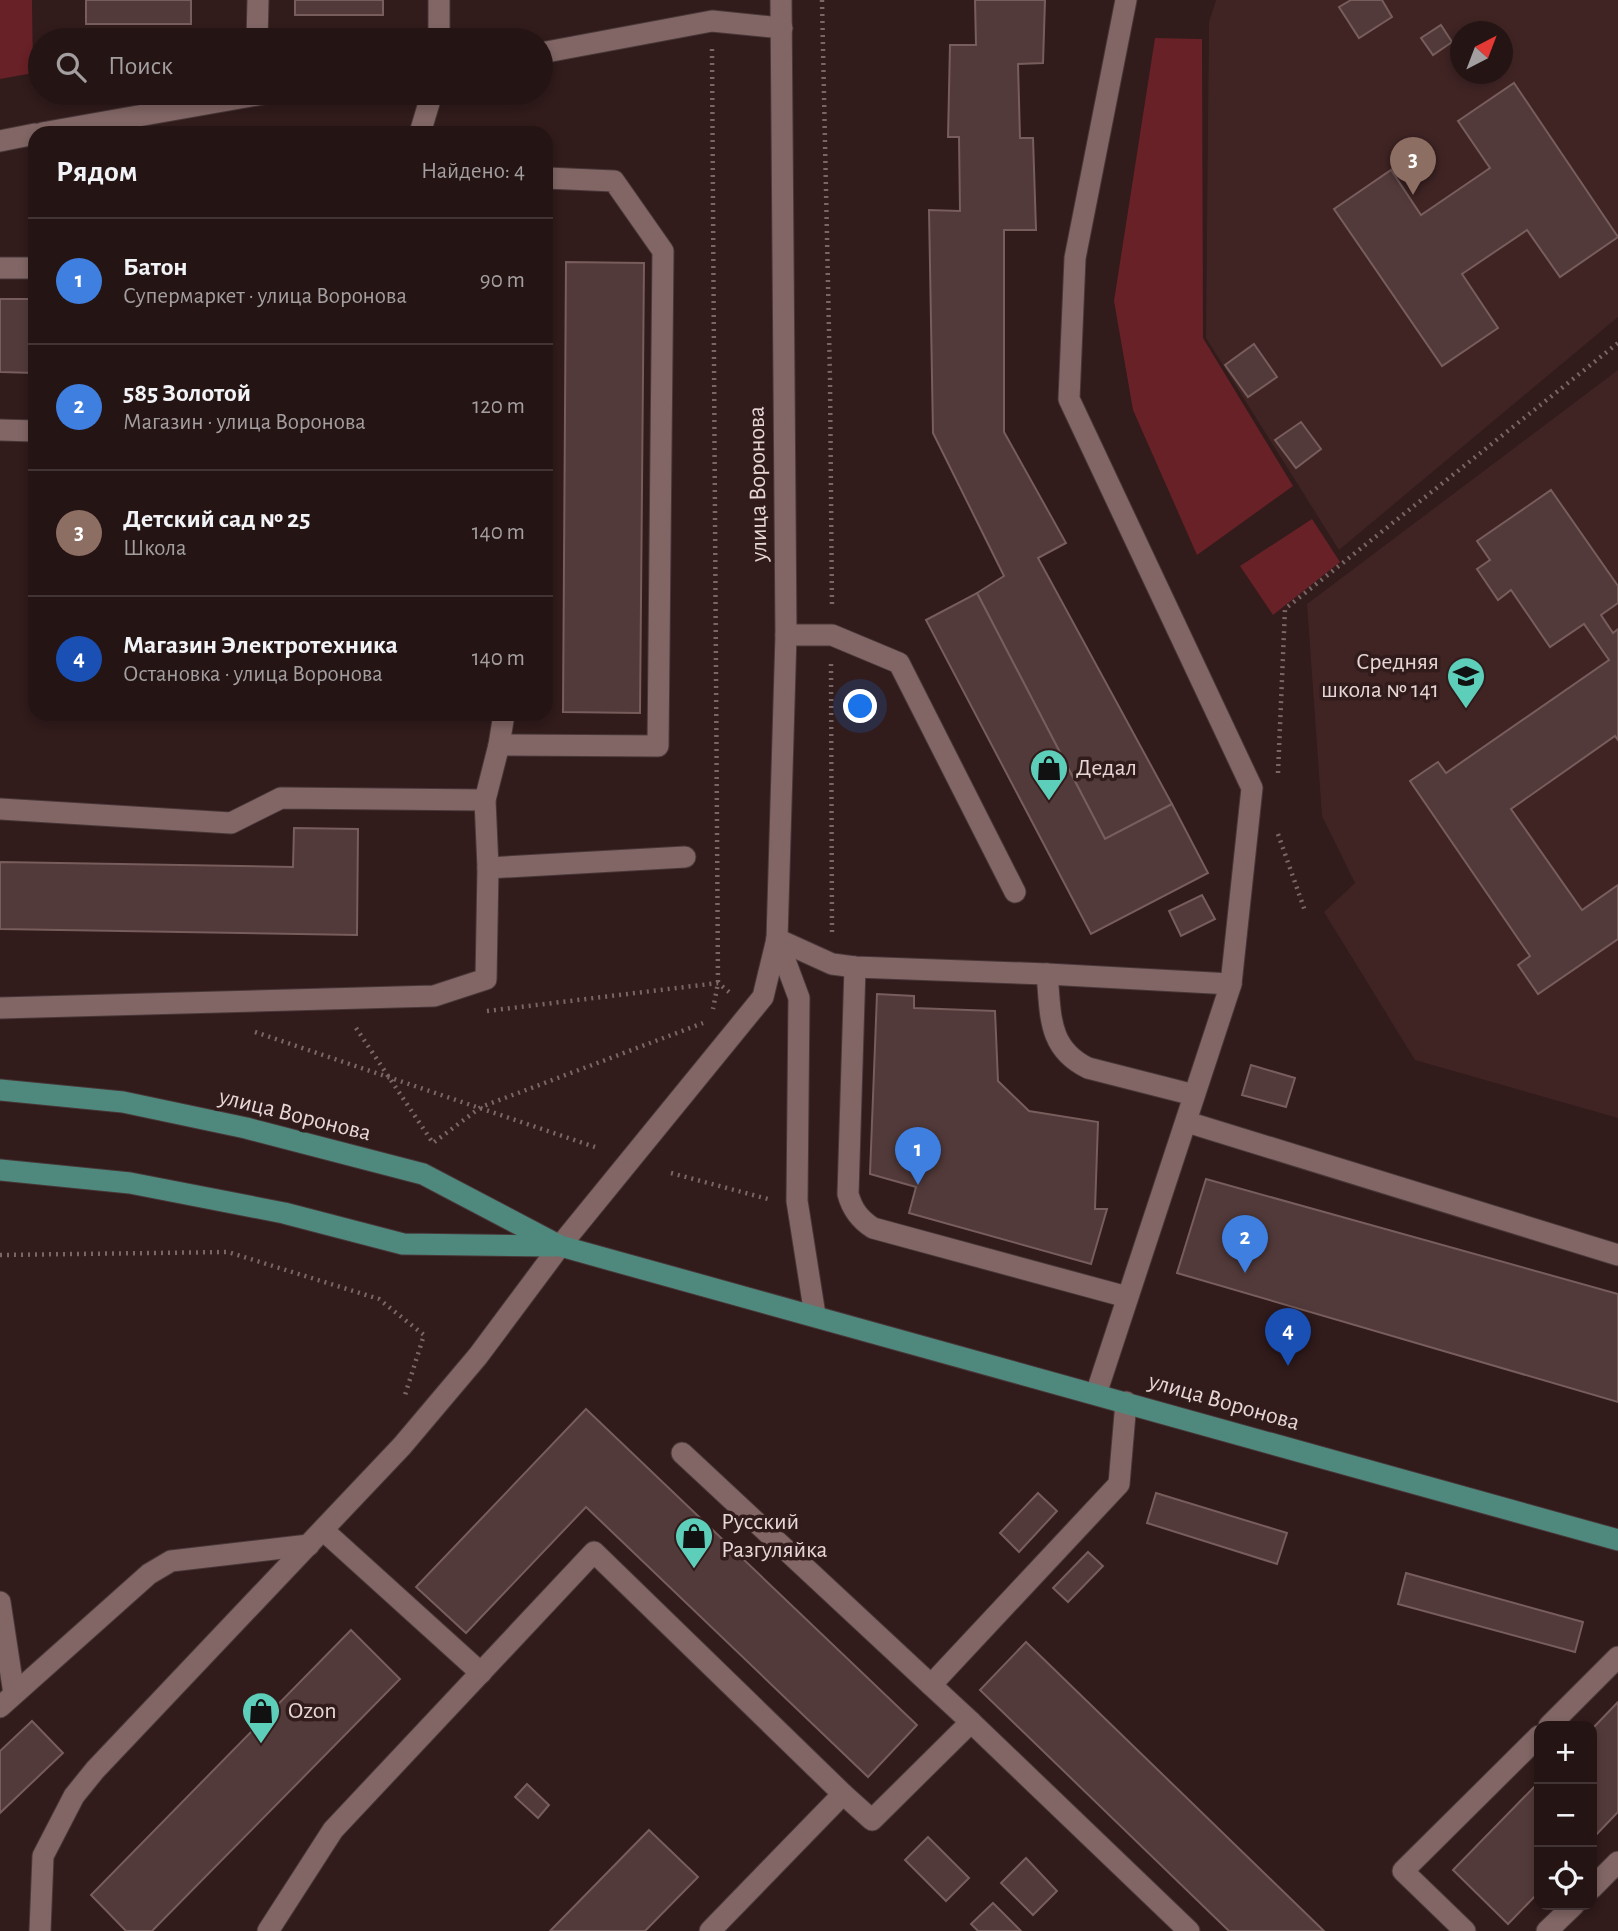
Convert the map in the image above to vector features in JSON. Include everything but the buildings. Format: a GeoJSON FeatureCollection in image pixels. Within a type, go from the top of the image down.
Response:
{"type":"FeatureCollection","features":[{"type":"Feature","properties":{"kind":"main road","name":"улица Воронова"},"geometry":{"type":"LineString","coordinates":[[0,1090],[123,1102],[246,1128],[423,1174],[562,1247],[1618,1539]]}},
{"type":"Feature","properties":{"kind":"main road","name":"улица Воронова"},"geometry":{"type":"LineString","coordinates":[[0,1170],[130,1183],[284,1213],[402,1244],[562,1247]]}},
{"type":"Feature","properties":{"kind":"street"},"geometry":{"type":"LineString","coordinates":[[257,28],[258,0]]}},
{"type":"Feature","properties":{"kind":"street"},"geometry":{"type":"LineString","coordinates":[[439,0],[439,28]]}},
{"type":"Feature","properties":{"kind":"street","name":"улица Воронова"},"geometry":{"type":"LineString","coordinates":[[562,1247],[763,997],[777,939],[786,635],[781,0]]}},
{"type":"Feature","properties":{"kind":"street"},"geometry":{"type":"LineString","coordinates":[[1096,1394],[1231,984],[1252,788],[1069,398],[1075,258],[1126,0]]}},
{"type":"Feature","properties":{"kind":"street"},"geometry":{"type":"LineString","coordinates":[[553,51],[712,21],[782,28]]}},
{"type":"Feature","properties":{"kind":"street"},"geometry":{"type":"LineString","coordinates":[[80,126],[195,105]]}},
{"type":"Feature","properties":{"kind":"street"},"geometry":{"type":"LineString","coordinates":[[422,126],[428,105]]}},
{"type":"Feature","properties":{"kind":"street"},"geometry":{"type":"LineString","coordinates":[[0,141],[28,135]]}},
{"type":"Feature","properties":{"kind":"street"},"geometry":{"type":"LineString","coordinates":[[499,745],[659,746],[663,251],[614,181],[553,178]]}},
{"type":"Feature","properties":{"kind":"street"},"geometry":{"type":"LineString","coordinates":[[0,268],[28,268]]}},
{"type":"Feature","properties":{"kind":"street"},"geometry":{"type":"LineString","coordinates":[[0,430],[28,431]]}},
{"type":"Feature","properties":{"kind":"street"},"geometry":{"type":"LineString","coordinates":[[786,635],[832,635],[899,663],[1016,892]]}},
{"type":"Feature","properties":{"kind":"street"},"geometry":{"type":"LineString","coordinates":[[0,1008],[434,996],[486,979],[488,868],[485,800],[503,721]]}},
{"type":"Feature","properties":{"kind":"street"},"geometry":{"type":"LineString","coordinates":[[0,809],[231,823],[281,798],[485,800]]}},
{"type":"Feature","properties":{"kind":"street"},"geometry":{"type":"LineString","coordinates":[[488,868],[685,858]]}},
{"type":"Feature","properties":{"kind":"street"},"geometry":{"type":"LineString","coordinates":[[777,939],[832,964],[855,968],[1047,974],[1231,984]]}},
{"type":"Feature","properties":{"kind":"street","name":"улица Воронова"},"geometry":{"type":"LineString","coordinates":[[777,939],[799,998],[797,1201],[815,1315]]}},
{"type":"Feature","properties":{"kind":"street"},"geometry":{"type":"LineString","coordinates":[[855,968],[848,1194],[859,1217],[873,1228],[1127,1297]]}},
{"type":"Feature","properties":{"kind":"street"},"geometry":{"type":"LineString","coordinates":[[1047,974],[1053,1031],[1065,1052],[1078,1063],[1088,1068],[1194,1095]]}},
{"type":"Feature","properties":{"kind":"street"},"geometry":{"type":"LineString","coordinates":[[1187,1122],[1618,1255]]}},
{"type":"Feature","properties":{"kind":"street"},"geometry":{"type":"LineString","coordinates":[[40,1931],[43,1856],[74,1796],[95,1770],[402,1446],[478,1356],[562,1247]]}},
{"type":"Feature","properties":{"kind":"street"},"geometry":{"type":"LineString","coordinates":[[931,1685],[1119,1484],[1126,1402]]}},
{"type":"Feature","properties":{"kind":"street"},"geometry":{"type":"LineString","coordinates":[[682,1453],[971,1722],[1189,1931]]}},
{"type":"Feature","properties":{"kind":"street"},"geometry":{"type":"LineString","coordinates":[[7,1701],[149,1574],[172,1561],[316,1538],[481,1673]]}},
{"type":"Feature","properties":{"kind":"street"},"geometry":{"type":"LineString","coordinates":[[268,1931],[333,1830],[594,1552],[872,1820],[971,1722]]}},
{"type":"Feature","properties":{"kind":"street"},"geometry":{"type":"LineString","coordinates":[[0,1602],[7,1701]]}},
{"type":"Feature","properties":{"kind":"street"},"geometry":{"type":"LineString","coordinates":[[1554,1721],[1618,1657]]}},
{"type":"Feature","properties":{"kind":"street"},"geometry":{"type":"LineString","coordinates":[[1465,1931],[1403,1871],[1534,1741]]}},
{"type":"Feature","properties":{"kind":"street"},"geometry":{"type":"LineString","coordinates":[[710,1931],[843,1794]]}},
{"type":"Feature","properties":{"kind":"street"},"geometry":{"type":"LineString","coordinates":[[1597,1883],[1618,1862]]}},
{"type":"Feature","properties":{"kind":"street"},"geometry":{"type":"LineString","coordinates":[[1547,1931],[1569,1910]]}},
{"type":"Feature","properties":{"kind":"path"},"geometry":{"type":"LineString","coordinates":[[822,0],[830,365],[832,964]]}},
{"type":"Feature","properties":{"kind":"path"},"geometry":{"type":"LineString","coordinates":[[351,1021],[384,1074],[433,1143],[481,1107],[710,1021],[718,983],[712,21]]}},
{"type":"Feature","properties":{"kind":"path"},"geometry":{"type":"LineString","coordinates":[[1278,774],[1285,608],[1618,342]]}},
{"type":"Feature","properties":{"kind":"path"},"geometry":{"type":"LineString","coordinates":[[1276,828],[1305,911]]}},
{"type":"Feature","properties":{"kind":"path"},"geometry":{"type":"LineString","coordinates":[[246,1029],[595,1147]]}},
{"type":"Feature","properties":{"kind":"path"},"geometry":{"type":"LineString","coordinates":[[671,1173],[768,1199]]}},
{"type":"Feature","properties":{"kind":"path"},"geometry":{"type":"LineString","coordinates":[[0,1255],[228,1252],[379,1299],[424,1335],[403,1402],[402,1446]]}},
{"type":"Feature","properties":{"kind":"shaded area"},"geometry":{"type":"Polygon","coordinates":[[[0,0],[32,0],[32,28],[28,28],[28,74],[0,79],[0,0]]]}},
{"type":"Feature","properties":{"kind":"shaded area"},"geometry":{"type":"Polygon","coordinates":[[[1216,0],[1618,0],[1618,317],[1339,550],[1206,338],[1209,22],[1216,0]]]}},
{"type":"Feature","properties":{"kind":"shaded area"},"geometry":{"type":"Polygon","coordinates":[[[1155,38],[1202,39],[1203,338],[1293,486],[1197,555],[1133,410],[1114,301],[1155,38]]]}},
{"type":"Feature","properties":{"kind":"shaded area","name":"Средняя школа № 141"},"geometry":{"type":"Polygon","coordinates":[[[1618,370],[1618,1118],[1415,1060],[1324,912],[1355,883],[1322,816],[1307,604],[1618,370]]]}},
{"type":"Feature","properties":{"kind":"shaded area"},"geometry":{"type":"Polygon","coordinates":[[[1312,519],[1340,562],[1273,615],[1240,566],[1312,519]]]}},
{"type":"Feature","properties":{"kind":"place","name":"Детский сад № 25"},"geometry":{"type":"Point","coordinates":[1413,195]}},
{"type":"Feature","properties":{"kind":"place","name":"Средняя школа № 141"},"geometry":{"type":"Point","coordinates":[1466,710]}},
{"type":"Feature","properties":{"kind":"place","name":"Дедал"},"geometry":{"type":"Point","coordinates":[1049,802]}},
{"type":"Feature","properties":{"kind":"place","name":"Батон"},"geometry":{"type":"Point","coordinates":[918,1185]}},
{"type":"Feature","properties":{"kind":"place","name":"585 Золотой"},"geometry":{"type":"Point","coordinates":[1245,1273]}},
{"type":"Feature","properties":{"kind":"place","name":"Магазин Электротехника"},"geometry":{"type":"Point","coordinates":[1288,1366]}},
{"type":"Feature","properties":{"kind":"place","name":"Русский Разгуляйка"},"geometry":{"type":"Point","coordinates":[694,1570]}},
{"type":"Feature","properties":{"kind":"place","name":"Ozon"},"geometry":{"type":"Point","coordinates":[261,1745]}}]}
